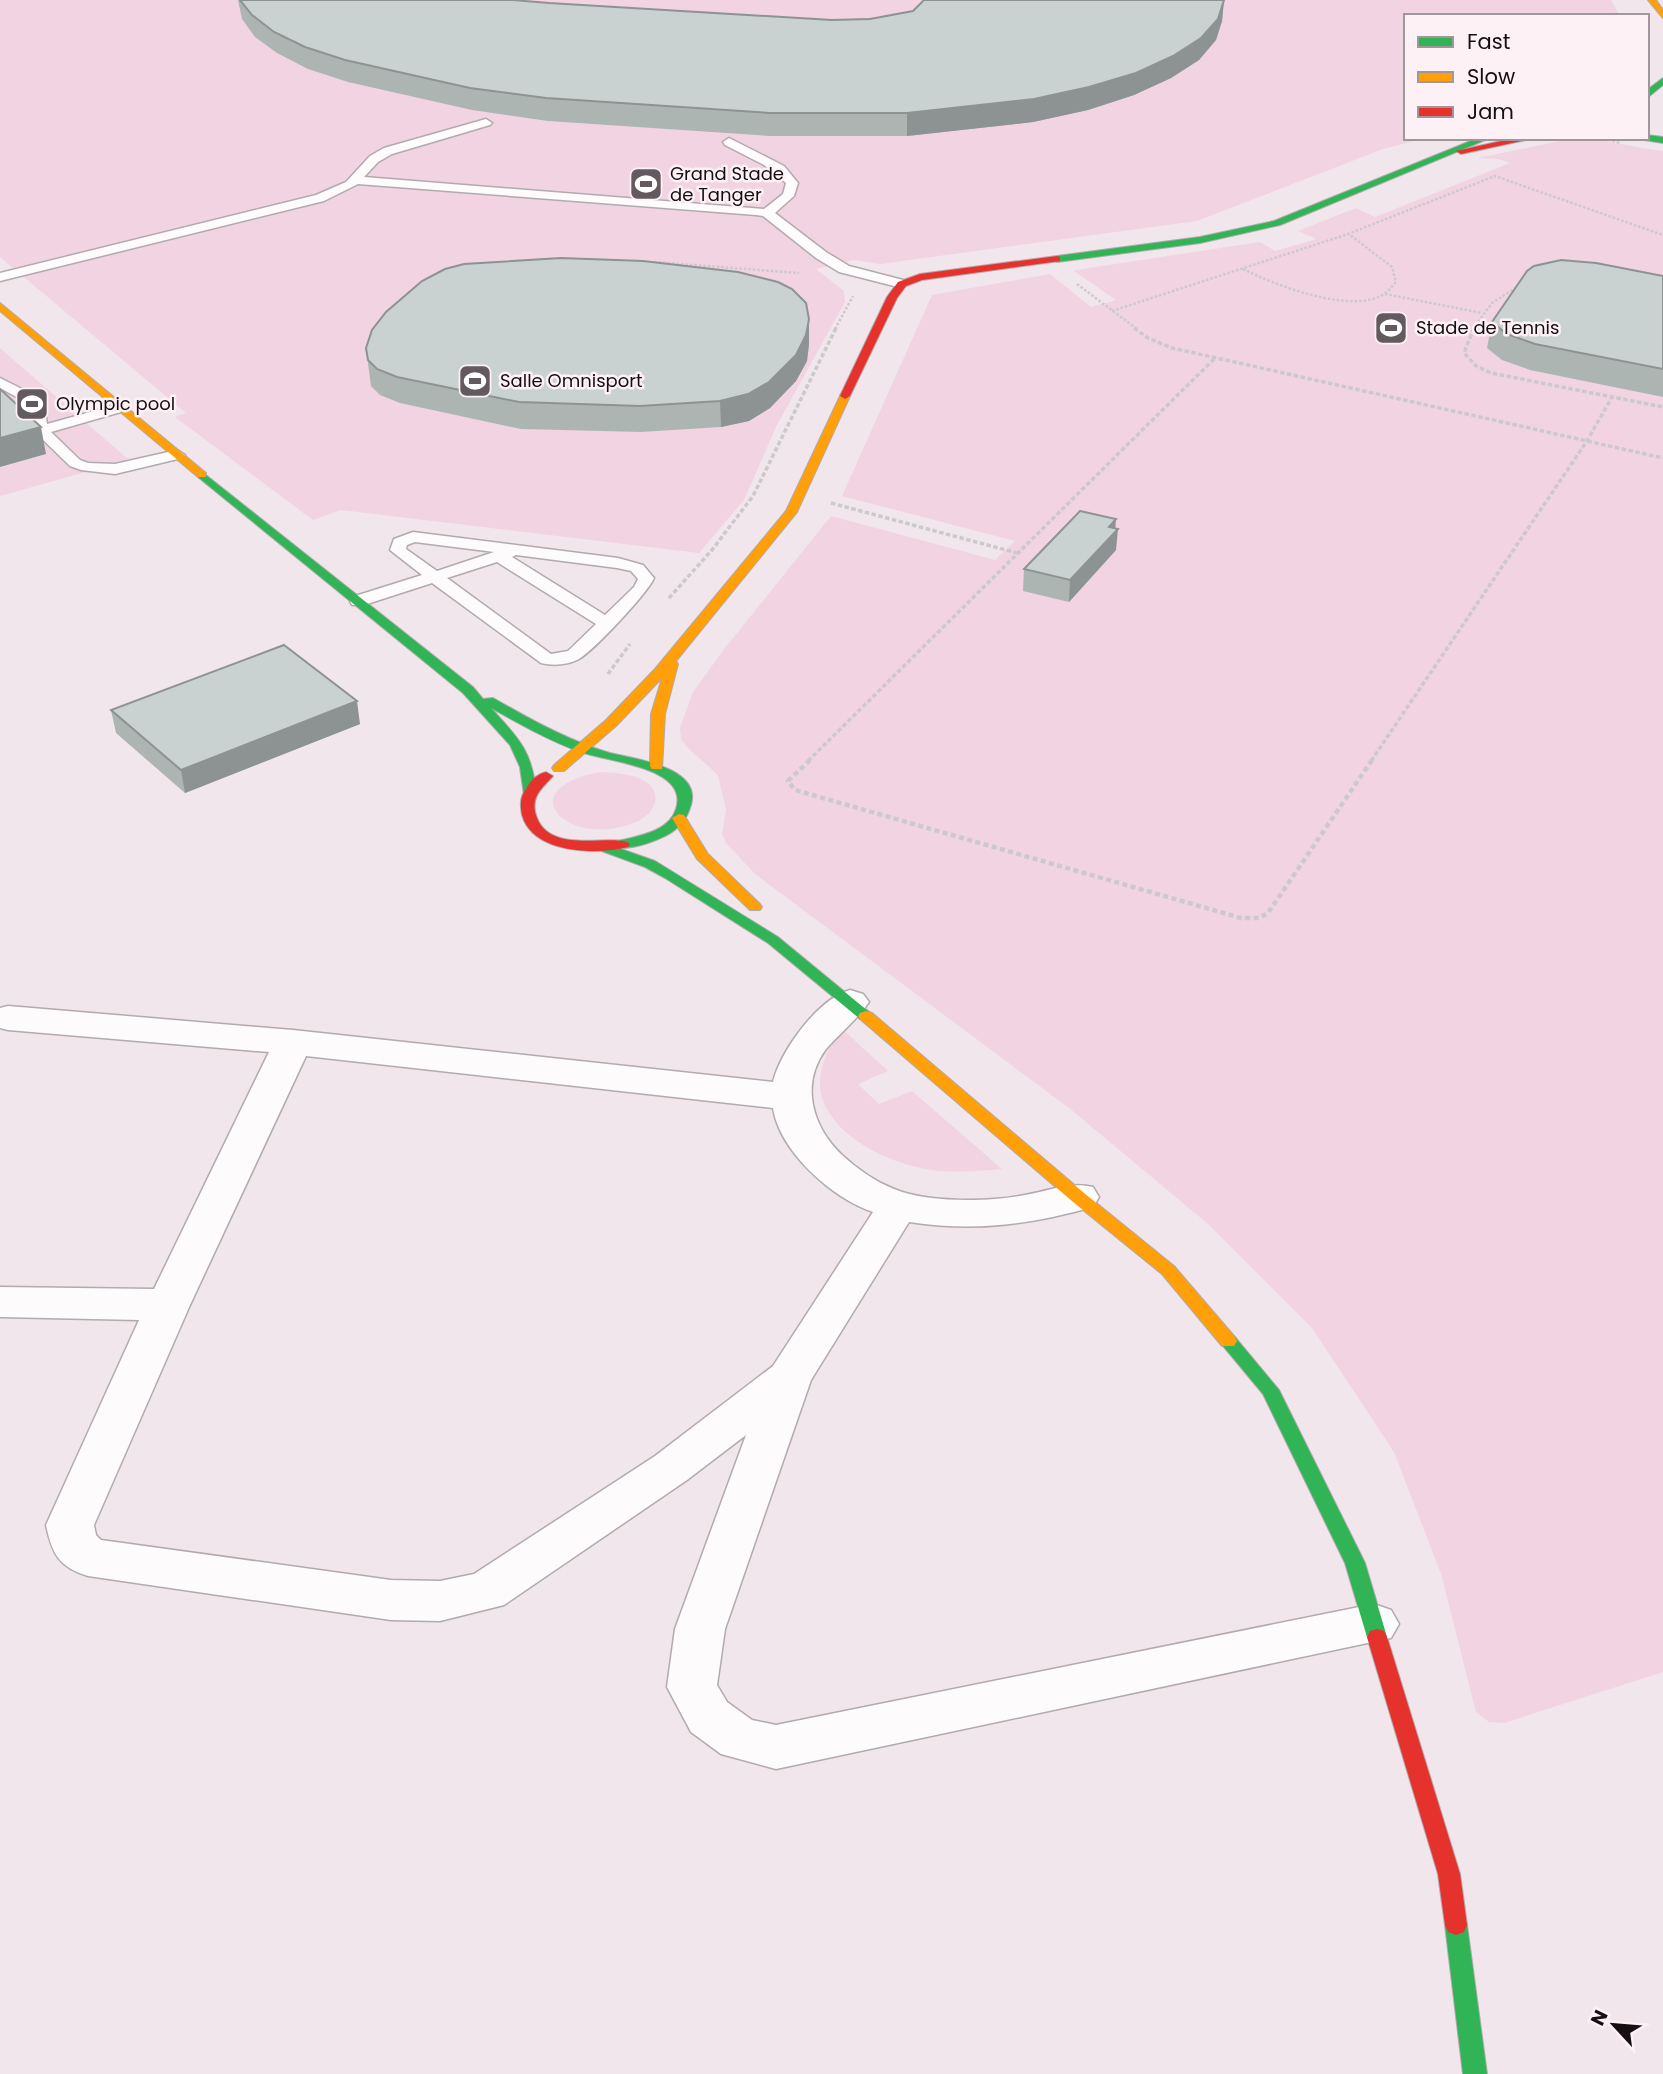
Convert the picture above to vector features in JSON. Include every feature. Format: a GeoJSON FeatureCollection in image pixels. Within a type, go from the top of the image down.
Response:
{"type":"FeatureCollection","features":[{"type":"Feature","properties":{"kind":"street"},"geometry":{"type":"LineString","coordinates":[[1651,0],[1663,16]]}},
{"type":"Feature","properties":{"kind":"street"},"geometry":{"type":"LineString","coordinates":[[1649,93],[1663,81]]}},
{"type":"Feature","properties":{"kind":"street"},"geometry":{"type":"LineString","coordinates":[[529,792],[541,779],[584,748],[637,697],[791,512],[895,292],[902,284],[920,277],[1200,240],[1250,230],[1277,223],[1481,140]]}},
{"type":"Feature","properties":{"kind":"street"},"geometry":{"type":"LineString","coordinates":[[1455,151],[1519,140]]}},
{"type":"Feature","properties":{"kind":"street"},"geometry":{"type":"LineString","coordinates":[[3,312],[468,690],[516,744],[527,767],[529,792],[525,807],[530,821],[543,834],[564,843],[604,847],[650,864],[773,940],[1168,1270],[1270,1390],[1355,1563],[1449,1874],[1475,2074]]}},
{"type":"Feature","properties":{"kind":"street"},"geometry":{"type":"LineString","coordinates":[[657,766],[655,745],[659,704],[681,647]]}},
{"type":"Feature","properties":{"kind":"street"},"geometry":{"type":"LineString","coordinates":[[468,690],[608,758]]}},
{"type":"Feature","properties":{"kind":"street"},"geometry":{"type":"LineString","coordinates":[[559,768],[608,758],[634,760],[657,766],[674,776],[684,789],[686,804],[680,818],[664,831],[642,841],[604,847]]}},
{"type":"Feature","properties":{"kind":"street"},"geometry":{"type":"LineString","coordinates":[[680,818],[686,838],[708,865],[755,907],[764,918],[773,940]]}},
{"type":"Feature","properties":{"kind":"street"},"geometry":{"type":"LineString","coordinates":[[850,1002],[816,1036],[795,1069],[791,1097],[803,1135],[830,1169],[859,1189],[898,1206],[946,1211],[1009,1212],[1078,1197]]}},
{"type":"Feature","properties":{"kind":"street"},"geometry":{"type":"LineString","coordinates":[[8,1018],[293,1042],[791,1097]]}},
{"type":"Feature","properties":{"kind":"street"},"geometry":{"type":"LineString","coordinates":[[293,1042],[168,1305],[70,1525],[74,1544],[88,1557],[391,1600],[440,1601],[487,1591],[671,1468],[789,1378]]}},
{"type":"Feature","properties":{"kind":"street"},"geometry":{"type":"LineString","coordinates":[[898,1206],[789,1378],[700,1629],[692,1687],[709,1717],[739,1740],[776,1747],[1374,1624]]}},
{"type":"Feature","properties":{"kind":"street"},"geometry":{"type":"LineString","coordinates":[[0,1303],[168,1305]]}},
{"type":"Feature","properties":{"kind":"lane"},"geometry":{"type":"LineString","coordinates":[[0,277],[320,198],[342,190],[356,180],[374,159],[388,150],[486,123]]}},
{"type":"Feature","properties":{"kind":"lane"},"geometry":{"type":"LineString","coordinates":[[729,142],[781,170],[790,178],[793,188],[790,193],[767,213]]}},
{"type":"Feature","properties":{"kind":"lane"},"geometry":{"type":"LineString","coordinates":[[356,180],[767,213],[821,255],[844,269],[902,284]]}},
{"type":"Feature","properties":{"kind":"lane"},"geometry":{"type":"LineString","coordinates":[[0,382],[33,400],[37,405],[41,430],[67,458],[86,467],[131,467],[177,455]]}},
{"type":"Feature","properties":{"kind":"lane"},"geometry":{"type":"LineString","coordinates":[[41,430],[122,407]]}},
{"type":"Feature","properties":{"kind":"lane"},"geometry":{"type":"LineString","coordinates":[[421,537],[516,551],[628,565],[643,573],[645,584],[574,655],[562,659],[547,659],[398,550],[400,542],[421,537]]}},
{"type":"Feature","properties":{"kind":"lane"},"geometry":{"type":"LineString","coordinates":[[358,601],[516,551]]}},
{"type":"Feature","properties":{"kind":"lane"},"geometry":{"type":"LineString","coordinates":[[498,556],[607,624]]}},
{"type":"Feature","properties":{"kind":"path"},"geometry":{"type":"LineString","coordinates":[[1111,311],[1348,234],[1495,176],[1663,235]]}},
{"type":"Feature","properties":{"kind":"path"},"geometry":{"type":"LineString","coordinates":[[1348,234],[1392,267],[1396,282],[1384,294]]}},
{"type":"Feature","properties":{"kind":"path"},"geometry":{"type":"LineString","coordinates":[[643,261],[824,274],[844,269]]}},
{"type":"Feature","properties":{"kind":"path"},"geometry":{"type":"LineString","coordinates":[[1242,269],[1270,283],[1312,295],[1367,299],[1384,294],[1482,313]]}},
{"type":"Feature","properties":{"kind":"path"},"geometry":{"type":"LineString","coordinates":[[666,601],[712,550],[753,496],[822,353],[852,300],[853,295],[848,289],[824,274]]}},
{"type":"Feature","properties":{"kind":"path"},"geometry":{"type":"LineString","coordinates":[[1070,278],[1111,311],[1161,345],[1663,458]]}},
{"type":"Feature","properties":{"kind":"path"},"geometry":{"type":"LineString","coordinates":[[1525,283],[1499,294],[1470,332],[1464,352],[1476,366],[1491,373],[1663,407]]}},
{"type":"Feature","properties":{"kind":"path"},"geometry":{"type":"LineString","coordinates":[[1215,358],[788,781],[796,790],[1241,918],[1259,918],[1268,913],[1587,442],[1612,397]]}},
{"type":"Feature","properties":{"kind":"path"},"geometry":{"type":"LineString","coordinates":[[835,491],[830,503],[1017,553]]}},
{"type":"Feature","properties":{"kind":"path"},"geometry":{"type":"LineString","coordinates":[[605,679],[633,640]]}},
{"type":"Feature","properties":{"kind":"shaded area","name":"Grand Stade de Tanger"},"geometry":{"type":"Polygon","coordinates":[[[0,0],[1611,0],[1619,14],[1404,14],[1404,140],[1417,140],[1383,149],[1197,221],[880,264],[854,260],[816,269],[844,291],[845,302],[777,425],[744,500],[699,553],[341,510],[313,520],[175,417],[186,413],[0,257],[0,0]]]}},
{"type":"Feature","properties":{"kind":"shaded area"},"geometry":{"type":"Polygon","coordinates":[[[1564,140],[1596,140],[1663,151],[1663,1672],[1504,1723],[1489,1722],[1476,1712],[1441,1574],[1394,1452],[1312,1328],[1208,1224],[1069,1108],[755,874],[726,843],[722,834],[726,810],[718,775],[688,748],[681,739],[680,728],[693,692],[831,516],[995,560],[1015,541],[842,496],[932,295],[1050,274],[1091,307],[1116,300],[1074,271],[1076,270],[1260,242],[1275,251],[1317,239],[1298,231],[1356,208],[1375,217],[1510,163],[1499,159],[1478,158],[1564,140]]]}},
{"type":"Feature","properties":{"kind":"shaded area","name":"Olympic pool"},"geometry":{"type":"Polygon","coordinates":[[[0,348],[129,460],[0,496],[0,348]]]}},
{"type":"Feature","properties":{"kind":"shaded area"},"geometry":{"type":"Polygon","coordinates":[[[601,772],[627,775],[645,781],[655,793],[651,811],[638,821],[613,828],[590,829],[571,824],[558,814],[553,803],[557,791],[573,780],[601,772]]]}},
{"type":"Feature","properties":{"kind":"shaded area"},"geometry":{"type":"Polygon","coordinates":[[[841,1028],[888,1071],[858,1084],[879,1104],[912,1091],[1002,1169],[949,1171],[916,1167],[882,1155],[850,1136],[827,1110],[820,1085],[825,1059],[841,1028]]]}},
{"type":"Feature","properties":{"kind":"building"},"geometry":{"type":"Polygon","coordinates":[[[240,0],[513,0],[832,20],[870,19],[913,11],[924,0],[1224,0],[1218,19],[1201,38],[1173,56],[1136,73],[1089,87],[1034,99],[907,113],[770,113],[546,98],[470,88],[345,60],[305,47],[274,32],[252,15],[240,0]]]}},
{"type":"Feature","properties":{"kind":"building"},"geometry":{"type":"Polygon","coordinates":[[[561,258],[643,261],[738,272],[778,282],[792,289],[806,303],[809,319],[806,335],[796,355],[769,382],[748,394],[720,401],[640,406],[519,402],[397,377],[377,369],[368,360],[366,348],[372,330],[386,312],[422,281],[445,269],[464,264],[561,258]]]}},
{"type":"Feature","properties":{"kind":"building"},"geometry":{"type":"Polygon","coordinates":[[[1561,260],[1596,263],[1663,276],[1663,369],[1535,344],[1507,334],[1492,322],[1527,271],[1534,266],[1561,260]]]}},
{"type":"Feature","properties":{"kind":"building"},"geometry":{"type":"Polygon","coordinates":[[[0,389],[41,427],[0,438],[0,389]]]}},
{"type":"Feature","properties":{"kind":"building"},"geometry":{"type":"Polygon","coordinates":[[[1080,511],[1116,519],[1109,527],[1118,529],[1070,580],[1024,569],[1080,511]]]}},
{"type":"Feature","properties":{"kind":"building"},"geometry":{"type":"Polygon","coordinates":[[[284,645],[357,701],[181,770],[111,710],[284,645]]]}},
{"type":"Feature","properties":{"kind":"traffic: fast"},"geometry":{"type":"LineString","coordinates":[[1649,93],[1663,81]]}},
{"type":"Feature","properties":{"kind":"traffic: fast"},"geometry":{"type":"LineString","coordinates":[[1649,138],[1663,140]]}},
{"type":"Feature","properties":{"kind":"traffic: fast"},"geometry":{"type":"LineString","coordinates":[[1057,259],[1200,240],[1277,223],[1481,140]]}},
{"type":"Feature","properties":{"kind":"traffic: fast"},"geometry":{"type":"LineString","coordinates":[[202,475],[468,690],[516,744],[527,767],[529,792]]}},
{"type":"Feature","properties":{"kind":"traffic: fast"},"geometry":{"type":"LineString","coordinates":[[488,701],[574,745],[601,755],[661,770],[683,786],[686,798],[682,813],[671,826],[648,838],[623,844]]}},
{"type":"Feature","properties":{"kind":"traffic: fast"},"geometry":{"type":"LineString","coordinates":[[604,847],[650,864],[670,875],[773,940],[866,1016]]}},
{"type":"Feature","properties":{"kind":"traffic: fast"},"geometry":{"type":"LineString","coordinates":[[1228,1341],[1270,1390],[1355,1563],[1377,1637]]}},
{"type":"Feature","properties":{"kind":"traffic: fast"},"geometry":{"type":"LineString","coordinates":[[1456,1925],[1475,2074]]}},
{"type":"Feature","properties":{"kind":"traffic: slow"},"geometry":{"type":"LineString","coordinates":[[1652,0],[1663,16]]}},
{"type":"Feature","properties":{"kind":"traffic: slow"},"geometry":{"type":"LineString","coordinates":[[0,306],[202,475]]}},
{"type":"Feature","properties":{"kind":"traffic: slow"},"geometry":{"type":"LineString","coordinates":[[559,768],[611,723],[660,672],[791,512],[845,396]]}},
{"type":"Feature","properties":{"kind":"traffic: slow"},"geometry":{"type":"LineString","coordinates":[[657,766],[658,714],[672,664]]}},
{"type":"Feature","properties":{"kind":"traffic: slow"},"geometry":{"type":"LineString","coordinates":[[679,818],[702,856],[755,907]]}},
{"type":"Feature","properties":{"kind":"traffic: slow"},"geometry":{"type":"LineString","coordinates":[[866,1016],[1168,1270],[1228,1341]]}},
{"type":"Feature","properties":{"kind":"traffic: jam"},"geometry":{"type":"LineString","coordinates":[[1461,151],[1520,140]]}},
{"type":"Feature","properties":{"kind":"traffic: jam"},"geometry":{"type":"LineString","coordinates":[[845,396],[892,297],[902,284],[920,277],[1057,259]]}},
{"type":"Feature","properties":{"kind":"traffic: jam"},"geometry":{"type":"LineString","coordinates":[[546,776],[532,789],[527,802],[531,821],[539,831],[564,843],[595,846],[623,844]]}},
{"type":"Feature","properties":{"kind":"traffic: jam"},"geometry":{"type":"LineString","coordinates":[[1377,1637],[1449,1874],[1456,1925]]}},
{"type":"Feature","properties":{"kind":"place","name":"Grand Stade de Tanger"},"geometry":{"type":"Point","coordinates":[646,184]}},
{"type":"Feature","properties":{"kind":"place","name":"Stade de Tennis"},"geometry":{"type":"Point","coordinates":[1391,328]}},
{"type":"Feature","properties":{"kind":"place","name":"Salle Omnisport"},"geometry":{"type":"Point","coordinates":[475,381]}},
{"type":"Feature","properties":{"kind":"place","name":"Olympic pool"},"geometry":{"type":"Point","coordinates":[32,404]}}]}
